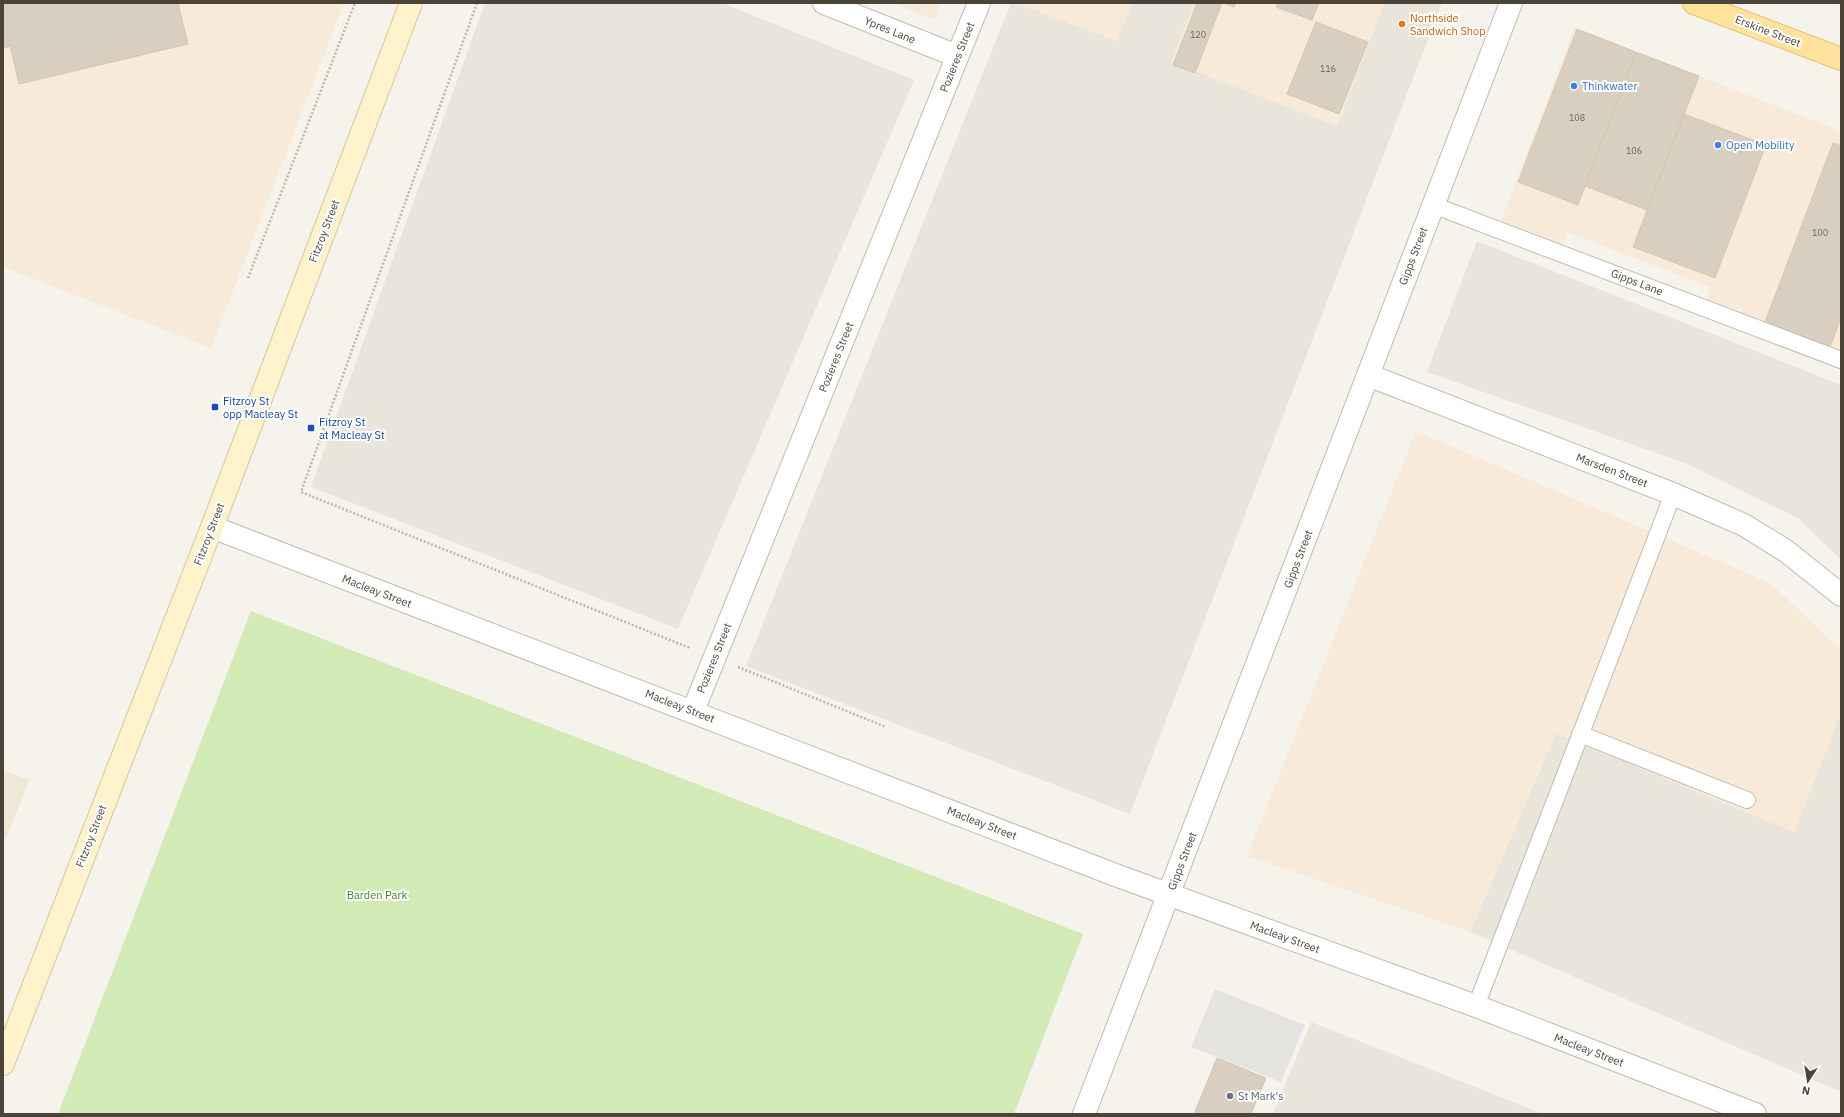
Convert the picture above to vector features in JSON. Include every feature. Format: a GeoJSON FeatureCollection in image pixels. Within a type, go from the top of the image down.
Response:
{"type":"FeatureCollection","features":[{"type":"Feature","properties":{"kind":"main road","name":"Erskine Street"},"geometry":{"type":"LineString","coordinates":[[1694,3],[1841,59]]}},
{"type":"Feature","properties":{"kind":"street","name":"Fitzroy Street"},"geometry":{"type":"LineString","coordinates":[[3,1064],[212,527],[411,3]]}},
{"type":"Feature","properties":{"kind":"street","name":"Ypres Lane"},"geometry":{"type":"LineString","coordinates":[[824,3],[957,56]]}},
{"type":"Feature","properties":{"kind":"street","name":"Pozieres Street"},"geometry":{"type":"LineString","coordinates":[[693,711],[978,3]]}},
{"type":"Feature","properties":{"kind":"street","name":"Gipps Street"},"geometry":{"type":"LineString","coordinates":[[1084,1114],[1511,3]]}},
{"type":"Feature","properties":{"kind":"street","name":"Marsden Street"},"geometry":{"type":"LineString","coordinates":[[1368,375],[1673,494],[1744,525],[1786,551],[1841,595]]}},
{"type":"Feature","properties":{"kind":"street","name":"Macleay Street"},"geometry":{"type":"LineString","coordinates":[[212,527],[1169,895],[1476,1006],[1754,1114]]}},
{"type":"Feature","properties":{"kind":"lane","name":"Gipps Lane"},"geometry":{"type":"LineString","coordinates":[[1433,205],[1841,360]]}},
{"type":"Feature","properties":{"kind":"lane"},"geometry":{"type":"LineString","coordinates":[[1476,1006],[1673,494]]}},
{"type":"Feature","properties":{"kind":"lane"},"geometry":{"type":"LineString","coordinates":[[1580,734],[1747,800]]}},
{"type":"Feature","properties":{"kind":"path"},"geometry":{"type":"LineString","coordinates":[[248,278],[355,3]]}},
{"type":"Feature","properties":{"kind":"path"},"geometry":{"type":"LineString","coordinates":[[477,3],[301,492],[886,727]]}},
{"type":"Feature","properties":{"kind":"shaded area"},"geometry":{"type":"Polygon","coordinates":[[[3,3],[344,3],[211,348],[3,267],[3,3]]]}},
{"type":"Feature","properties":{"kind":"shaded area"},"geometry":{"type":"Polygon","coordinates":[[[485,3],[722,3],[914,80],[678,629],[311,487],[485,3]]]}},
{"type":"Feature","properties":{"kind":"shaded area"},"geometry":{"type":"Polygon","coordinates":[[[892,3],[942,3],[935,20],[892,3]]]}},
{"type":"Feature","properties":{"kind":"shaded area"},"geometry":{"type":"Polygon","coordinates":[[[1011,3],[1016,3],[1117,41],[1132,3],[1194,3],[1172,62],[1337,126],[1384,3],[1442,3],[1130,814],[746,666],[1011,3]]]}},
{"type":"Feature","properties":{"kind":"shaded area"},"geometry":{"type":"Polygon","coordinates":[[[1016,3],[1132,3],[1117,41],[1016,3]]]}},
{"type":"Feature","properties":{"kind":"shaded area"},"geometry":{"type":"Polygon","coordinates":[[[1194,3],[1384,3],[1337,126],[1171,62],[1194,3]]]}},
{"type":"Feature","properties":{"kind":"shaded area"},"geometry":{"type":"Polygon","coordinates":[[[1574,28],[1841,131],[1841,351],[1706,299],[1710,287],[1567,232],[1562,244],[1501,221],[1574,28]]]}},
{"type":"Feature","properties":{"kind":"shaded area"},"geometry":{"type":"Polygon","coordinates":[[[1477,241],[1841,385],[1841,560],[1798,518],[1685,463],[1427,372],[1477,241]]]}},
{"type":"Feature","properties":{"kind":"shaded area"},"geometry":{"type":"Polygon","coordinates":[[[1416,431],[1770,583],[1841,650],[1841,712],[1794,832],[1556,733],[1470,932],[1247,856],[1416,431]]]}},
{"type":"Feature","properties":{"kind":"shaded area"},"geometry":{"type":"Polygon","coordinates":[[[1841,712],[1841,1085],[1839,1091],[1470,932],[1556,733],[1794,832],[1841,712]]]}},
{"type":"Feature","properties":{"kind":"shaded area"},"geometry":{"type":"Polygon","coordinates":[[[3,770],[29,780],[3,846],[3,770]]]}},
{"type":"Feature","properties":{"kind":"shaded area"},"geometry":{"type":"Polygon","coordinates":[[[1215,989],[1305,1025],[1281,1082],[1191,1047],[1215,989]]]}},
{"type":"Feature","properties":{"kind":"shaded area"},"geometry":{"type":"Polygon","coordinates":[[[1311,1022],[1543,1114],[1273,1114],[1311,1022]]]}},
{"type":"Feature","properties":{"kind":"green space","name":"Barden Park"},"geometry":{"type":"Polygon","coordinates":[[[251,611],[1083,934],[1014,1114],[58,1114],[251,611]]]}},
{"type":"Feature","properties":{"kind":"building"},"geometry":{"type":"Polygon","coordinates":[[[3,3],[178,3],[188,44],[19,84],[10,46],[3,48],[3,3]]]}},
{"type":"Feature","properties":{"kind":"building"},"geometry":{"type":"Polygon","coordinates":[[[1197,3],[1222,3],[1195,73],[1173,65],[1197,3]]]}},
{"type":"Feature","properties":{"kind":"building"},"geometry":{"type":"Polygon","coordinates":[[[1224,3],[1236,3],[1234,7],[1224,3]]]}},
{"type":"Feature","properties":{"kind":"building"},"geometry":{"type":"Polygon","coordinates":[[[1278,3],[1319,3],[1312,20],[1276,7],[1278,3]]]}},
{"type":"Feature","properties":{"kind":"building"},"geometry":{"type":"Polygon","coordinates":[[[1316,22],[1368,42],[1339,114],[1287,94],[1316,22]]]}},
{"type":"Feature","properties":{"kind":"building"},"geometry":{"type":"Polygon","coordinates":[[[1577,29],[1636,52],[1578,205],[1518,182],[1577,29]]]}},
{"type":"Feature","properties":{"kind":"building"},"geometry":{"type":"Polygon","coordinates":[[[1636,52],[1699,76],[1647,210],[1585,186],[1636,52]]]}},
{"type":"Feature","properties":{"kind":"building"},"geometry":{"type":"Polygon","coordinates":[[[1684,114],[1766,145],[1715,278],[1633,247],[1684,114]]]}},
{"type":"Feature","properties":{"kind":"building"},"geometry":{"type":"Polygon","coordinates":[[[1833,143],[1841,146],[1841,318],[1830,347],[1765,322],[1833,143]]]}},
{"type":"Feature","properties":{"kind":"building","name":"St Mark's"},"geometry":{"type":"Polygon","coordinates":[[[1217,1058],[1266,1078],[1251,1114],[1194,1114],[1217,1058]]]}},
{"type":"Feature","properties":{"kind":"place","name":"Northside Sandwich Shop"},"geometry":{"type":"Point","coordinates":[1402,24]}},
{"type":"Feature","properties":{"kind":"place","name":"Thinkwater"},"geometry":{"type":"Point","coordinates":[1574,86]}},
{"type":"Feature","properties":{"kind":"place","name":"Open Mobility"},"geometry":{"type":"Point","coordinates":[1718,145]}},
{"type":"Feature","properties":{"kind":"place","name":"Fitzroy St opp Macleay St"},"geometry":{"type":"Point","coordinates":[215,407]}},
{"type":"Feature","properties":{"kind":"place","name":"Fitzroy St at Macleay St"},"geometry":{"type":"Point","coordinates":[311,428]}},
{"type":"Feature","properties":{"kind":"place","name":"St Mark's"},"geometry":{"type":"Point","coordinates":[1230,1096]}}]}
